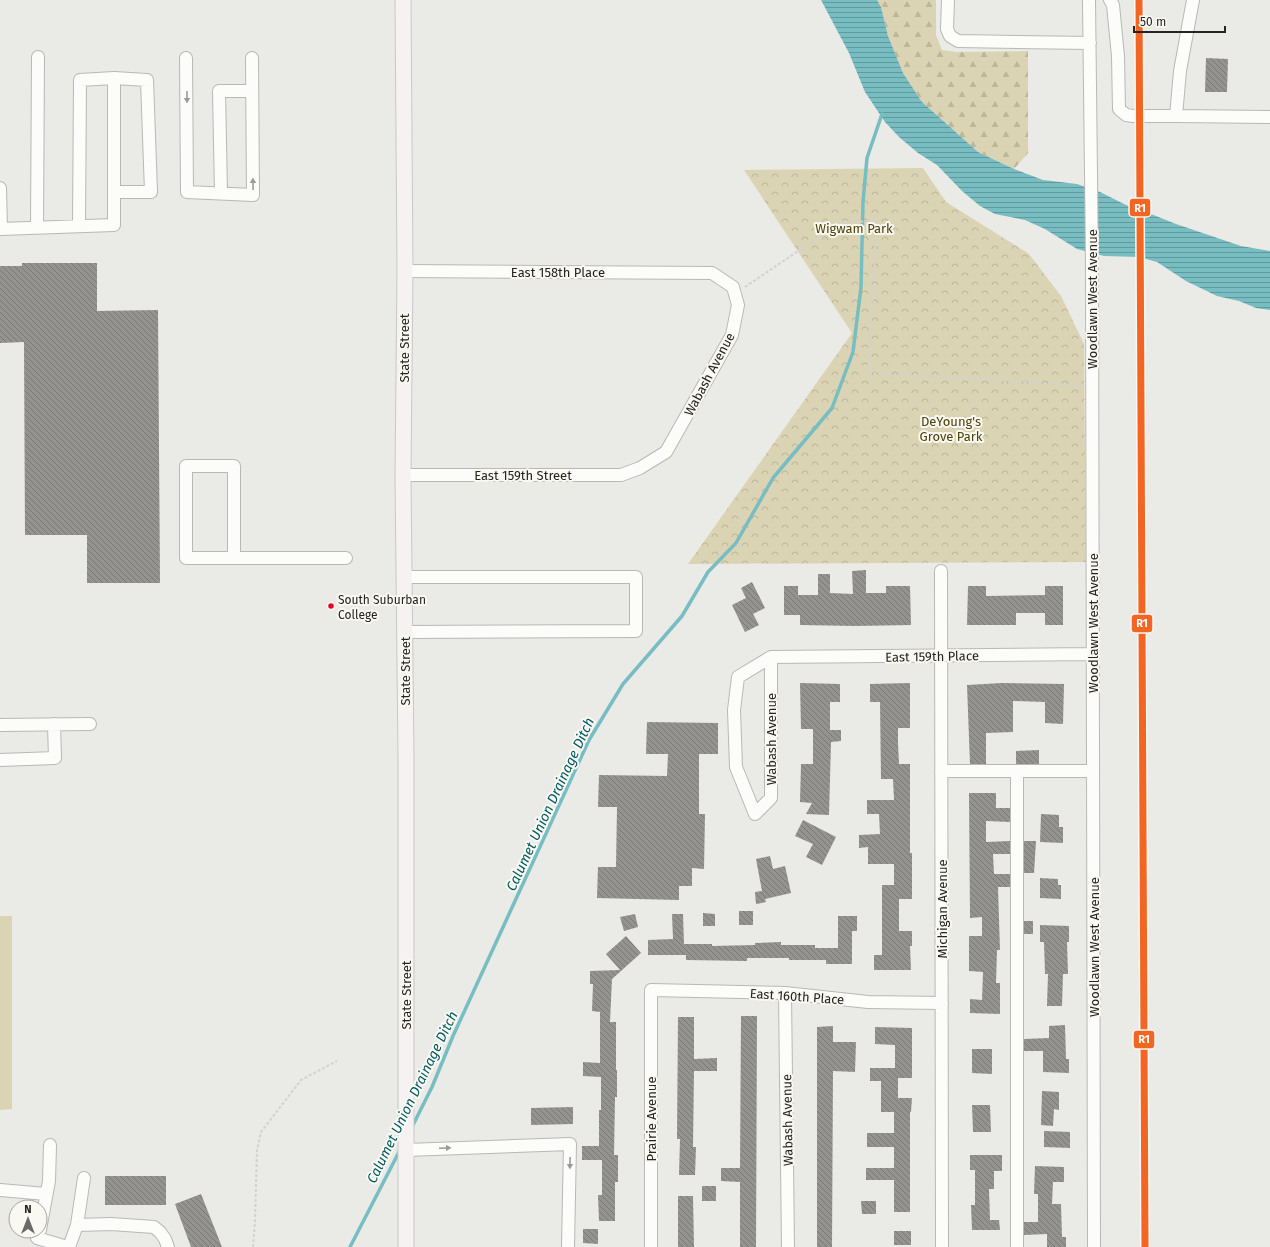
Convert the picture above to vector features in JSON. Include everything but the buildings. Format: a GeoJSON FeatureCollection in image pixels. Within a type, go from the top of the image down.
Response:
{"type":"FeatureCollection","features":[{"type":"Feature","properties":{"kind":"main road","name":"State Street"},"geometry":{"type":"LineString","coordinates":[[403,0],[405,270],[404,577],[406,1247]]}},
{"type":"Feature","properties":{"kind":"street"},"geometry":{"type":"LineString","coordinates":[[948,0],[947,29],[950,36],[958,41],[1090,43]]}},
{"type":"Feature","properties":{"kind":"street","name":"Woodlawn West Avenue"},"geometry":{"type":"LineString","coordinates":[[1089,0],[1092,262],[1094,1247]]}},
{"type":"Feature","properties":{"kind":"street"},"geometry":{"type":"LineString","coordinates":[[1110,0],[1113,5],[1118,56],[1119,109],[1126,115],[1270,117]]}},
{"type":"Feature","properties":{"kind":"street"},"geometry":{"type":"LineString","coordinates":[[1176,116],[1180,71],[1193,0]]}},
{"type":"Feature","properties":{"kind":"street"},"geometry":{"type":"LineString","coordinates":[[37,228],[38,57]]}},
{"type":"Feature","properties":{"kind":"street"},"geometry":{"type":"LineString","coordinates":[[186,58],[187,192],[253,195],[252,58]]}},
{"type":"Feature","properties":{"kind":"street"},"geometry":{"type":"LineString","coordinates":[[79,226],[80,80],[114,78],[147,80],[151,192],[114,192]]}},
{"type":"Feature","properties":{"kind":"street"},"geometry":{"type":"LineString","coordinates":[[0,188],[0,229],[114,225],[114,78]]}},
{"type":"Feature","properties":{"kind":"street"},"geometry":{"type":"LineString","coordinates":[[221,194],[219,91],[252,91]]}},
{"type":"Feature","properties":{"kind":"street","name":"East 158th Place"},"geometry":{"type":"LineString","coordinates":[[405,270],[712,273],[733,288],[734,294]]}},
{"type":"Feature","properties":{"kind":"street","name":"Wabash Avenue"},"geometry":{"type":"LineString","coordinates":[[640,468],[666,452],[732,335],[738,305],[734,294]]}},
{"type":"Feature","properties":{"kind":"street"},"geometry":{"type":"LineString","coordinates":[[234,558],[234,466],[186,466],[186,558],[234,558],[346,558]]}},
{"type":"Feature","properties":{"kind":"street","name":"East 159th Street"},"geometry":{"type":"LineString","coordinates":[[404,476],[621,475],[640,468]]}},
{"type":"Feature","properties":{"kind":"street","name":"Michigan Avenue"},"geometry":{"type":"LineString","coordinates":[[941,571],[942,1247]]}},
{"type":"Feature","properties":{"kind":"street"},"geometry":{"type":"LineString","coordinates":[[404,577],[636,576],[636,631],[405,632]]}},
{"type":"Feature","properties":{"kind":"street","name":"East 159th Place"},"geometry":{"type":"LineString","coordinates":[[771,657],[1093,654]]}},
{"type":"Feature","properties":{"kind":"street","name":"Wabash Avenue"},"geometry":{"type":"LineString","coordinates":[[771,657],[771,798],[755,814],[736,766],[734,710],[738,677],[771,657]]}},
{"type":"Feature","properties":{"kind":"street"},"geometry":{"type":"LineString","coordinates":[[0,760],[54,758],[54,724]]}},
{"type":"Feature","properties":{"kind":"street"},"geometry":{"type":"LineString","coordinates":[[0,725],[90,724]]}},
{"type":"Feature","properties":{"kind":"street"},"geometry":{"type":"LineString","coordinates":[[941,771],[1093,771]]}},
{"type":"Feature","properties":{"kind":"street"},"geometry":{"type":"LineString","coordinates":[[1017,771],[1017,1247]]}},
{"type":"Feature","properties":{"kind":"street","name":"East 160th Place"},"geometry":{"type":"LineString","coordinates":[[651,990],[785,993],[868,1002],[942,1003]]}},
{"type":"Feature","properties":{"kind":"street","name":"Prairie Avenue"},"geometry":{"type":"LineString","coordinates":[[651,990],[651,1247]]}},
{"type":"Feature","properties":{"kind":"street","name":"Wabash Avenue"},"geometry":{"type":"LineString","coordinates":[[785,993],[788,1247]]}},
{"type":"Feature","properties":{"kind":"street"},"geometry":{"type":"LineString","coordinates":[[406,1150],[570,1144],[568,1247]]}},
{"type":"Feature","properties":{"kind":"street"},"geometry":{"type":"LineString","coordinates":[[45,1199],[49,1181],[50,1145]]}},
{"type":"Feature","properties":{"kind":"street"},"geometry":{"type":"LineString","coordinates":[[44,1239],[68,1247],[77,1225],[84,1178]]}},
{"type":"Feature","properties":{"kind":"street"},"geometry":{"type":"LineString","coordinates":[[0,1194],[0,1190],[46,1194]]}},
{"type":"Feature","properties":{"kind":"street"},"geometry":{"type":"LineString","coordinates":[[77,1225],[110,1224],[154,1228],[160,1232],[168,1247]]}},
{"type":"Feature","properties":{"kind":"path"},"geometry":{"type":"LineString","coordinates":[[734,294],[841,222],[877,221],[868,373],[1092,385]]}},
{"type":"Feature","properties":{"kind":"path"},"geometry":{"type":"LineString","coordinates":[[253,1247],[257,1150],[262,1132],[301,1080],[337,1061]]}},
{"type":"Feature","properties":{"kind":"green space"},"geometry":{"type":"Polygon","coordinates":[[[877,0],[936,0],[936,35],[942,50],[956,52],[1028,51],[1028,153],[1014,169],[978,152],[922,102],[903,73],[888,36],[881,7],[877,0]]]}},
{"type":"Feature","properties":{"kind":"green space","name":"DeYoung's Grove Park"},"geometry":{"type":"Polygon","coordinates":[[[923,168],[946,202],[1029,254],[1061,296],[1084,344],[1086,562],[688,564],[852,333],[744,170],[923,168]]]}},
{"type":"Feature","properties":{"kind":"green space"},"geometry":{"type":"Polygon","coordinates":[[[0,916],[12,916],[12,1109],[0,1110],[0,916]]]}},
{"type":"Feature","properties":{"kind":"water"},"geometry":{"type":"Polygon","coordinates":[[[821,0],[877,0],[881,7],[888,36],[903,73],[922,102],[978,152],[1014,169],[1043,180],[1077,184],[1176,224],[1241,246],[1270,251],[1270,310],[1256,308],[1239,301],[1217,296],[1186,281],[1157,262],[1139,257],[1104,256],[1077,249],[1045,229],[1025,220],[995,214],[980,206],[962,191],[937,165],[918,153],[899,137],[885,122],[865,92],[849,53],[821,0]]]}},
{"type":"Feature","properties":{"kind":"waterway","name":"Calumet Union Drainage Ditch"},"geometry":{"type":"LineString","coordinates":[[412,1127],[432,1087],[453,1036],[589,740],[623,684],[682,616],[708,572],[736,543],[773,478],[832,408],[853,352],[861,287],[863,202],[867,158],[882,114]]}},
{"type":"Feature","properties":{"kind":"waterway","name":"Calumet Union Drainage Ditch"},"geometry":{"type":"LineString","coordinates":[[350,1247],[400,1150]]}},
{"type":"Feature","properties":{"kind":"transit line","name":"R1"},"geometry":{"type":"LineString","coordinates":[[1139,0],[1145,1247]]}},
{"type":"Feature","properties":{"kind":"place","name":"South Suburban College"},"geometry":{"type":"Point","coordinates":[331,606]}},
{"type":"Feature","properties":{"kind":"park label","name":"Wigwam Park"},"geometry":{"type":"Point","coordinates":[854,228]}}]}
